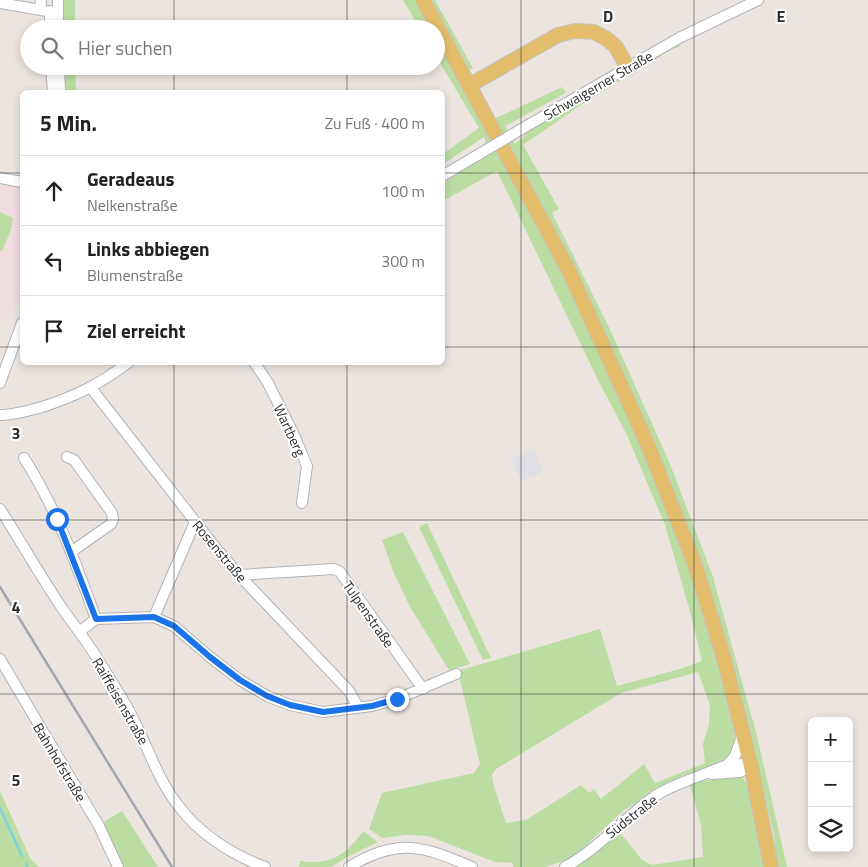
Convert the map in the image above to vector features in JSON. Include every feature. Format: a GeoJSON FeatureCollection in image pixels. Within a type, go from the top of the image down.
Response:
{"type":"FeatureCollection","features":[{"type":"Feature","properties":{"kind":"main road"},"geometry":{"type":"LineString","coordinates":[[423,0],[434,20]]}},
{"type":"Feature","properties":{"kind":"main road"},"geometry":{"type":"LineString","coordinates":[[470,85],[558,35],[575,31],[594,32],[607,39],[616,47],[628,68]]}},
{"type":"Feature","properties":{"kind":"main road"},"geometry":{"type":"LineString","coordinates":[[445,40],[569,271],[647,443],[694,562],[723,655],[743,733],[746,769],[755,784],[771,867]]}},
{"type":"Feature","properties":{"kind":"street"},"geometry":{"type":"LineString","coordinates":[[0,3],[47,9],[58,0]]}},
{"type":"Feature","properties":{"kind":"street","name":"Schwaigerner Straße"},"geometry":{"type":"LineString","coordinates":[[445,174],[679,38],[758,0]]}},
{"type":"Feature","properties":{"kind":"street"},"geometry":{"type":"LineString","coordinates":[[47,9],[53,20]]}},
{"type":"Feature","properties":{"kind":"street"},"geometry":{"type":"LineString","coordinates":[[52,75],[53,90]]}},
{"type":"Feature","properties":{"kind":"street"},"geometry":{"type":"LineString","coordinates":[[59,75],[60,90]]}},
{"type":"Feature","properties":{"kind":"street"},"geometry":{"type":"LineString","coordinates":[[0,178],[20,182]]}},
{"type":"Feature","properties":{"kind":"street"},"geometry":{"type":"LineString","coordinates":[[0,383],[20,328]]}},
{"type":"Feature","properties":{"kind":"street"},"geometry":{"type":"LineString","coordinates":[[0,415],[14,414],[68,399],[91,388],[125,365]]}},
{"type":"Feature","properties":{"kind":"street","name":"Wartberg"},"geometry":{"type":"LineString","coordinates":[[256,365],[268,383],[307,466],[302,503]]}},
{"type":"Feature","properties":{"kind":"street","name":"Rosenstraße"},"geometry":{"type":"LineString","coordinates":[[91,388],[195,522],[239,575],[349,692],[358,707]]}},
{"type":"Feature","properties":{"kind":"street"},"geometry":{"type":"LineString","coordinates":[[68,457],[74,460],[112,513],[113,519],[111,524],[71,552]]}},
{"type":"Feature","properties":{"kind":"street"},"geometry":{"type":"LineString","coordinates":[[24,458],[48,499],[71,552],[96,619]]}},
{"type":"Feature","properties":{"kind":"street","name":"Raiffeisenstraße"},"geometry":{"type":"LineString","coordinates":[[0,509],[58,603],[80,632],[138,726],[160,776],[177,805],[215,841],[246,859],[265,867]]}},
{"type":"Feature","properties":{"kind":"street"},"geometry":{"type":"LineString","coordinates":[[154,617],[195,522]]}},
{"type":"Feature","properties":{"kind":"street","name":"Tulpenstraße"},"geometry":{"type":"LineString","coordinates":[[239,575],[334,569],[340,572],[423,689]]}},
{"type":"Feature","properties":{"kind":"street"},"geometry":{"type":"LineString","coordinates":[[80,632],[96,619],[154,617],[174,626],[240,680],[267,696],[290,705],[323,712],[372,706],[397,699],[456,674]]}},
{"type":"Feature","properties":{"kind":"street","name":"Bahnhofstraße"},"geometry":{"type":"LineString","coordinates":[[0,659],[99,826],[118,867]]}},
{"type":"Feature","properties":{"kind":"street"},"geometry":{"type":"LineString","coordinates":[[727,764],[735,756],[743,733]]}},
{"type":"Feature","properties":{"kind":"street","name":"Südstraße"},"geometry":{"type":"LineString","coordinates":[[565,867],[589,851],[655,796],[672,786],[727,764],[742,763],[746,769],[703,775]]}},
{"type":"Feature","properties":{"kind":"street"},"geometry":{"type":"LineString","coordinates":[[352,866],[374,854],[392,848],[408,847],[424,849],[444,855],[472,867]]}},
{"type":"Feature","properties":{"kind":"shaded area"},"geometry":{"type":"Polygon","coordinates":[[[0,182],[20,186],[20,297],[14,308],[0,323],[0,182]]]}},
{"type":"Feature","properties":{"kind":"shaded area"},"geometry":{"type":"Polygon","coordinates":[[[534,449],[543,472],[521,481],[511,459],[534,449]]]}},
{"type":"Feature","properties":{"kind":"green space"},"geometry":{"type":"Polygon","coordinates":[[[64,0],[75,0],[75,20],[63,20],[64,0]]]}},
{"type":"Feature","properties":{"kind":"green space"},"geometry":{"type":"Polygon","coordinates":[[[403,0],[418,0],[429,20],[415,20],[403,0]]]}},
{"type":"Feature","properties":{"kind":"green space"},"geometry":{"type":"Polygon","coordinates":[[[427,0],[435,0],[473,68],[468,71],[445,31],[445,20],[439,20],[427,0]]]}},
{"type":"Feature","properties":{"kind":"green space"},"geometry":{"type":"Polygon","coordinates":[[[676,44],[681,46],[672,49],[584,103],[523,145],[559,209],[552,213],[609,327],[670,464],[712,574],[757,736],[787,867],[777,867],[774,836],[752,738],[699,560],[494,119],[562,87],[566,93],[505,126],[515,144],[526,132],[676,44]]]}},
{"type":"Feature","properties":{"kind":"green space"},"geometry":{"type":"Polygon","coordinates":[[[445,51],[552,249],[619,389],[692,569],[733,714],[735,743],[729,755],[719,764],[684,775],[649,792],[638,802],[624,810],[569,859],[545,867],[513,867],[513,863],[495,862],[428,836],[406,835],[382,838],[369,829],[382,793],[474,773],[480,764],[458,671],[600,629],[617,686],[702,661],[665,525],[627,435],[599,382],[497,171],[445,200],[445,182],[490,154],[484,137],[445,163],[445,153],[479,128],[445,71],[445,51]],[[698,672],[621,693],[496,769],[492,775],[494,787],[506,823],[526,820],[581,785],[589,793],[594,789],[601,799],[644,764],[655,783],[705,763],[703,744],[709,724],[710,705],[698,672]]]}},
{"type":"Feature","properties":{"kind":"green space"},"geometry":{"type":"Polygon","coordinates":[[[65,75],[75,75],[76,90],[66,90],[65,75]]]}},
{"type":"Feature","properties":{"kind":"green space"},"geometry":{"type":"Polygon","coordinates":[[[0,212],[13,218],[11,230],[2,251],[0,250],[0,212]]]}},
{"type":"Feature","properties":{"kind":"green space"},"geometry":{"type":"Polygon","coordinates":[[[427,523],[491,658],[483,660],[419,527],[427,523]]]}},
{"type":"Feature","properties":{"kind":"green space"},"geometry":{"type":"Polygon","coordinates":[[[403,532],[470,664],[449,670],[410,607],[393,571],[382,540],[403,532]]]}},
{"type":"Feature","properties":{"kind":"green space"},"geometry":{"type":"Polygon","coordinates":[[[742,777],[747,783],[764,867],[569,867],[618,830],[642,860],[652,865],[703,857],[701,825],[689,783],[742,777]]]}},
{"type":"Feature","properties":{"kind":"green space"},"geometry":{"type":"Polygon","coordinates":[[[0,791],[31,860],[39,867],[0,867],[0,791]]]}},
{"type":"Feature","properties":{"kind":"green space"},"geometry":{"type":"Polygon","coordinates":[[[122,811],[158,867],[123,867],[102,823],[122,811]]]}},
{"type":"Feature","properties":{"kind":"green space"},"geometry":{"type":"Polygon","coordinates":[[[363,831],[378,842],[331,867],[299,867],[300,861],[320,862],[337,856],[351,846],[363,831]]]}},
{"type":"Feature","properties":{"kind":"waterway"},"geometry":{"type":"LineString","coordinates":[[0,808],[22,856]]}},
{"type":"Feature","properties":{"kind":"railway"},"geometry":{"type":"LineString","coordinates":[[0,587],[172,867]]}},
{"type":"Feature","properties":{"kind":"route"},"geometry":{"type":"LineString","coordinates":[[57,519],[96,619],[154,617],[174,626],[240,680],[267,696],[290,705],[323,712],[372,706],[397,699]]}}]}
